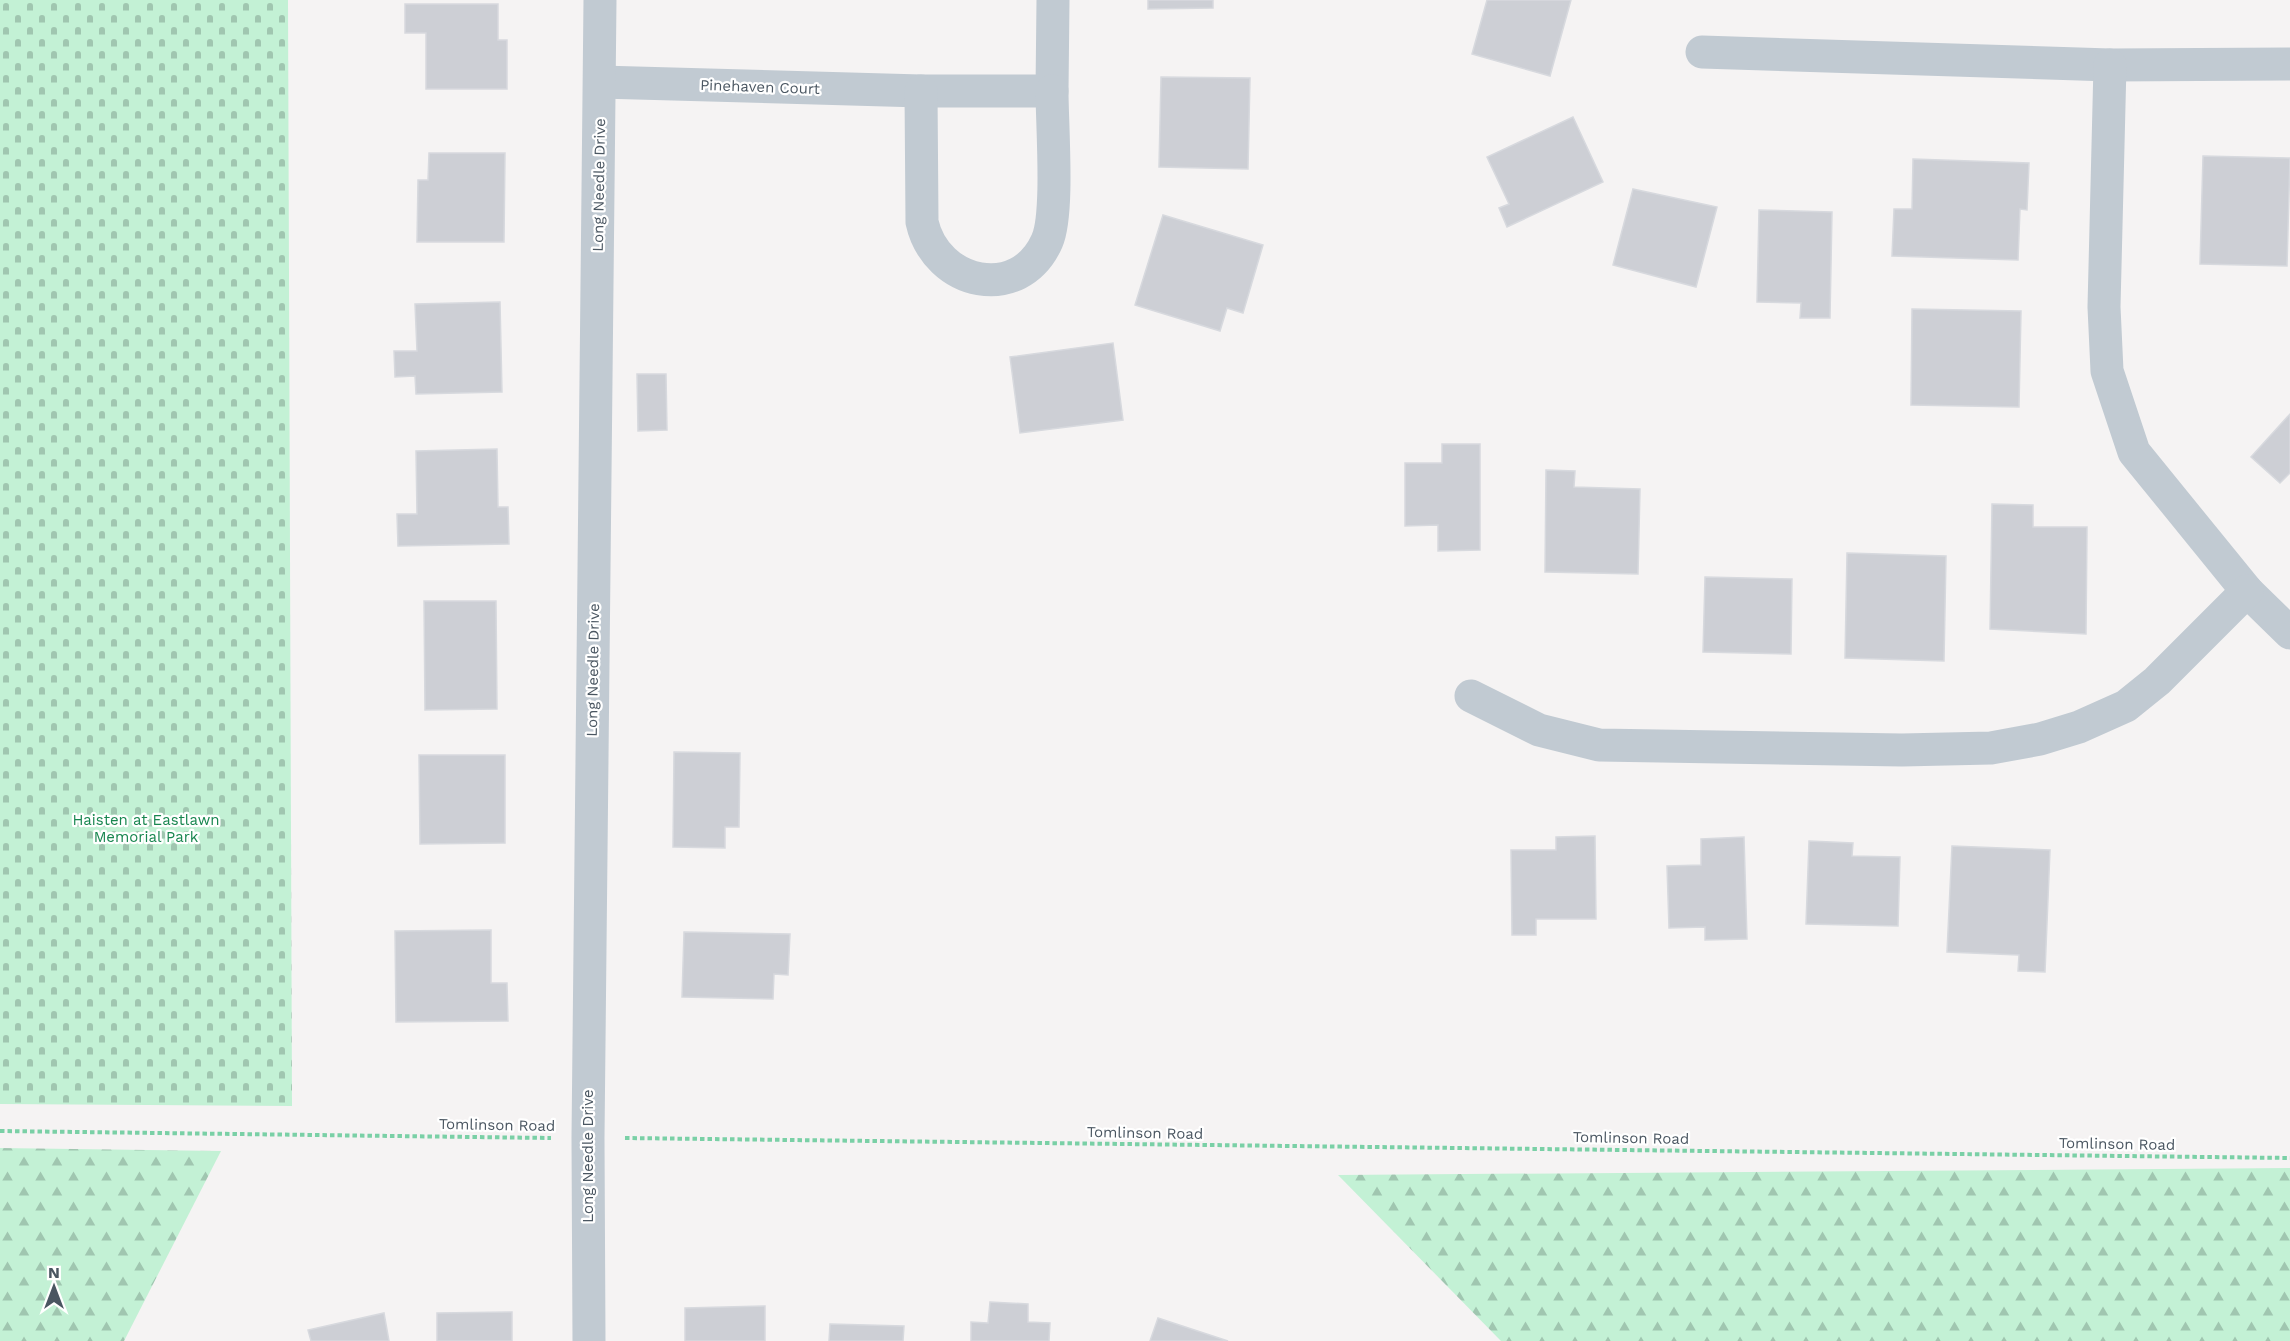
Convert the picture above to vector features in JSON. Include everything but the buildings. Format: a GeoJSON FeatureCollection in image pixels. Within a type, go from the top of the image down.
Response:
{"type":"FeatureCollection","features":[{"type":"Feature","properties":{"kind":"street","name":"Long Needle Drive"},"geometry":{"type":"LineString","coordinates":[[589,1341],[588,1138],[600,0]]}},
{"type":"Feature","properties":{"kind":"street"},"geometry":{"type":"LineString","coordinates":[[921,91],[922,222],[928,242],[941,261],[956,271],[978,278],[993,279],[1014,274],[1028,266],[1040,253],[1050,232],[1053,214],[1053,0]]}},
{"type":"Feature","properties":{"kind":"street"},"geometry":{"type":"LineString","coordinates":[[1702,52],[2110,65],[2290,64]]}},
{"type":"Feature","properties":{"kind":"street"},"geometry":{"type":"LineString","coordinates":[[2110,65],[2104,307],[2107,371],[2134,452],[2247,591],[2290,633]]}},
{"type":"Feature","properties":{"kind":"street","name":"Pinehaven Court"},"geometry":{"type":"LineString","coordinates":[[600,82],[921,91],[1052,91]]}},
{"type":"Feature","properties":{"kind":"street"},"geometry":{"type":"LineString","coordinates":[[1471,696],[1539,730],[1599,745],[1991,748],[2040,740],[2079,727],[2126,706],[2157,681],[2247,591]]}},
{"type":"Feature","properties":{"kind":"path","name":"Tomlinson Road"},"geometry":{"type":"LineString","coordinates":[[0,1131],[2290,1158]]}},
{"type":"Feature","properties":{"kind":"green space","name":"Haisten at Eastlawn Memorial Park"},"geometry":{"type":"Polygon","coordinates":[[[0,0],[288,0],[292,1106],[0,1104],[0,0]]]}},
{"type":"Feature","properties":{"kind":"green space"},"geometry":{"type":"Polygon","coordinates":[[[0,1148],[221,1151],[124,1341],[0,1341],[0,1148]]]}},
{"type":"Feature","properties":{"kind":"green space"},"geometry":{"type":"Polygon","coordinates":[[[2290,1168],[2290,1341],[1501,1341],[1338,1175],[2290,1168]]]}}]}
